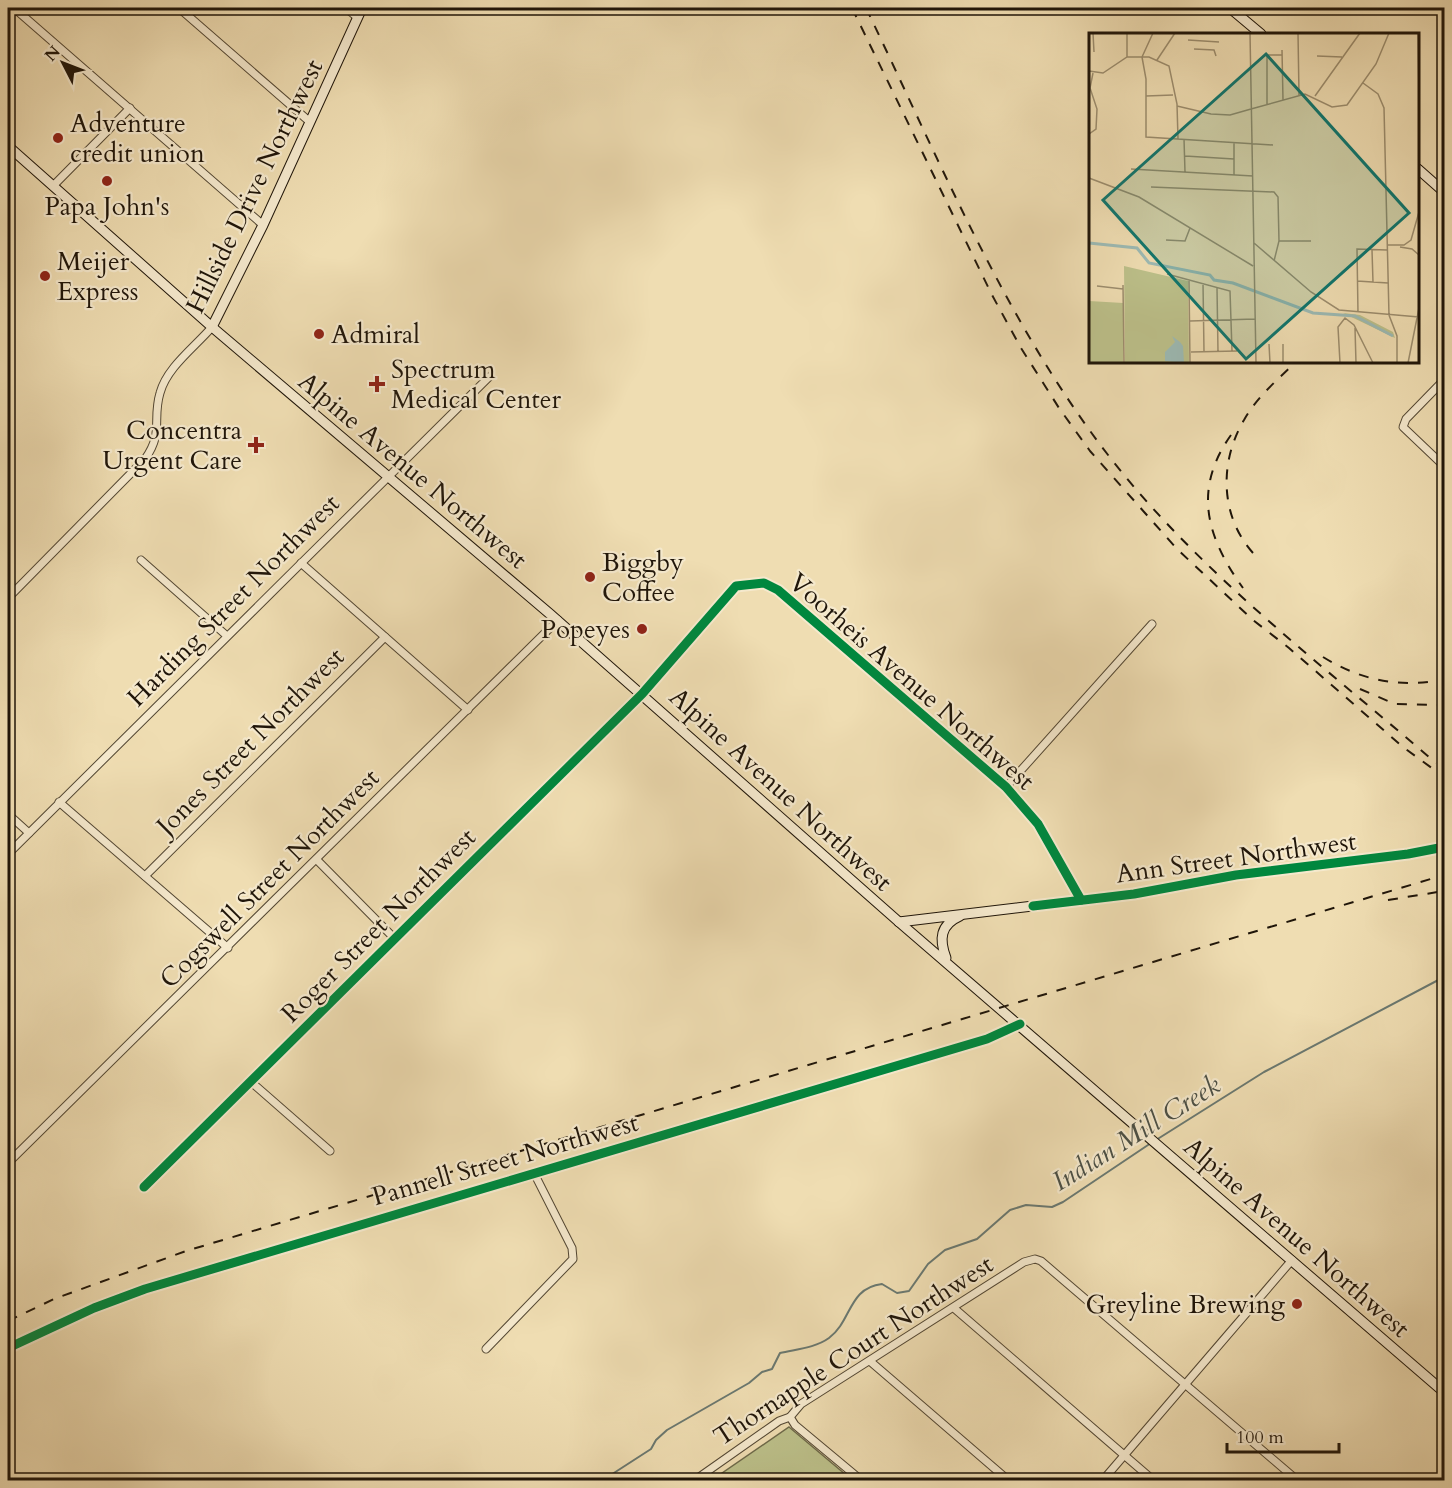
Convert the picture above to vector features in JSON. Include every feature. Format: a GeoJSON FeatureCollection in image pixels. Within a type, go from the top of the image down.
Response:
{"type":"FeatureCollection","features":[{"type":"Feature","properties":{"kind":"main road","name":"Hillside Drive Northwest"},"geometry":{"type":"LineString","coordinates":[[212,327],[262,225],[362,8]]}},
{"type":"Feature","properties":{"kind":"main road"},"geometry":{"type":"LineString","coordinates":[[1230,8],[1261,33]]}},
{"type":"Feature","properties":{"kind":"main road","name":"Alpine Avenue Northwest"},"geometry":{"type":"LineString","coordinates":[[8,146],[212,327],[558,620],[899,922],[1444,1392]]}},
{"type":"Feature","properties":{"kind":"main road"},"geometry":{"type":"LineString","coordinates":[[1419,170],[1444,192]]}},
{"type":"Feature","properties":{"kind":"main road","name":"Ann Street Northwest"},"geometry":{"type":"LineString","coordinates":[[899,922],[1134,894],[1236,875],[1408,854],[1444,847]]}},
{"type":"Feature","properties":{"kind":"main road"},"geometry":{"type":"LineString","coordinates":[[946,961],[941,943],[943,930],[952,920],[966,914]]}},
{"type":"Feature","properties":{"kind":"street"},"geometry":{"type":"LineString","coordinates":[[14,8],[262,225]]}},
{"type":"Feature","properties":{"kind":"street"},"geometry":{"type":"LineString","coordinates":[[178,8],[310,122]]}},
{"type":"Feature","properties":{"kind":"street"},"geometry":{"type":"LineString","coordinates":[[346,8],[357,17]]}},
{"type":"Feature","properties":{"kind":"street"},"geometry":{"type":"LineString","coordinates":[[53,186],[130,108]]}},
{"type":"Feature","properties":{"kind":"street","name":"Hillside Drive Northwest"},"geometry":{"type":"LineString","coordinates":[[8,598],[145,459],[154,446],[158,432],[158,404],[165,381],[212,327]]}},
{"type":"Feature","properties":{"kind":"street","name":"Harding Street Northwest"},"geometry":{"type":"LineString","coordinates":[[8,854],[489,377]]}},
{"type":"Feature","properties":{"kind":"street"},"geometry":{"type":"LineString","coordinates":[[1444,380],[1406,419],[1403,427],[1444,466]]}},
{"type":"Feature","properties":{"kind":"street"},"geometry":{"type":"LineString","coordinates":[[141,560],[227,636]]}},
{"type":"Feature","properties":{"kind":"street"},"geometry":{"type":"LineString","coordinates":[[301,563],[468,710]]}},
{"type":"Feature","properties":{"kind":"street","name":"Voorheis Avenue Northwest"},"geometry":{"type":"LineString","coordinates":[[642,694],[725,596],[736,586],[764,583],[778,590],[1006,787],[1038,824],[1081,900]]}},
{"type":"Feature","properties":{"kind":"street","name":"Cogswell Street Northwest"},"geometry":{"type":"LineString","coordinates":[[8,1163],[558,620]]}},
{"type":"Feature","properties":{"kind":"street"},"geometry":{"type":"LineString","coordinates":[[1006,787],[1152,624]]}},
{"type":"Feature","properties":{"kind":"street","name":"Jones Street Northwest"},"geometry":{"type":"LineString","coordinates":[[145,876],[385,637]]}},
{"type":"Feature","properties":{"kind":"street","name":"Roger Street Northwest"},"geometry":{"type":"LineString","coordinates":[[144,1187],[642,694]]}},
{"type":"Feature","properties":{"kind":"street"},"geometry":{"type":"LineString","coordinates":[[59,802],[228,948]]}},
{"type":"Feature","properties":{"kind":"street"},"geometry":{"type":"LineString","coordinates":[[8,814],[29,832]]}},
{"type":"Feature","properties":{"kind":"street"},"geometry":{"type":"LineString","coordinates":[[317,860],[395,939]]}},
{"type":"Feature","properties":{"kind":"street","name":"Pannell Street Northwest"},"geometry":{"type":"LineString","coordinates":[[8,1348],[94,1308],[145,1289],[987,1039],[1020,1024]]}},
{"type":"Feature","properties":{"kind":"street"},"geometry":{"type":"LineString","coordinates":[[250,1081],[330,1151]]}},
{"type":"Feature","properties":{"kind":"street"},"geometry":{"type":"LineString","coordinates":[[486,1349],[571,1264],[572,1248],[534,1173]]}},
{"type":"Feature","properties":{"kind":"street","name":"Thornapple Court Northwest"},"geometry":{"type":"LineString","coordinates":[[695,1480],[779,1421],[790,1417],[801,1404],[1035,1258],[1185,1385]]}},
{"type":"Feature","properties":{"kind":"street"},"geometry":{"type":"LineString","coordinates":[[1102,1480],[1292,1260]]}},
{"type":"Feature","properties":{"kind":"street"},"geometry":{"type":"LineString","coordinates":[[955,1309],[1153,1480]]}},
{"type":"Feature","properties":{"kind":"street"},"geometry":{"type":"LineString","coordinates":[[871,1362],[1008,1480]]}},
{"type":"Feature","properties":{"kind":"street"},"geometry":{"type":"LineString","coordinates":[[1185,1385],[1297,1480]]}},
{"type":"Feature","properties":{"kind":"street"},"geometry":{"type":"LineString","coordinates":[[790,1417],[795,1425],[861,1480]]}},
{"type":"Feature","properties":{"kind":"green space"},"geometry":{"type":"Polygon","coordinates":[[[789,1427],[852,1480],[712,1480],[789,1427]]]}},
{"type":"Feature","properties":{"kind":"waterway","name":"Indian Mill Creek"},"geometry":{"type":"LineString","coordinates":[[1156,1140],[1264,1072],[1444,977]]}},
{"type":"Feature","properties":{"kind":"waterway","name":"Indian Mill Creek"},"geometry":{"type":"LineString","coordinates":[[603,1480],[651,1449],[656,1440],[667,1430],[749,1383],[762,1372],[772,1369],[780,1353],[812,1346],[829,1338],[842,1323],[856,1298],[871,1287],[882,1284],[897,1293],[909,1291],[928,1264],[945,1250],[977,1239],[1010,1210],[1026,1205],[1052,1207],[1063,1202],[1151,1143]]}},
{"type":"Feature","properties":{"kind":"railway"},"geometry":{"type":"LineString","coordinates":[[852,8],[992,295],[1021,348],[1059,408],[1090,451],[1177,549],[1253,620],[1289,648],[1403,747],[1444,777]]}},
{"type":"Feature","properties":{"kind":"railway"},"geometry":{"type":"LineString","coordinates":[[866,8],[948,183],[1008,299],[1040,355],[1112,460],[1147,502],[1225,582],[1436,763]]}},
{"type":"Feature","properties":{"kind":"railway"},"geometry":{"type":"LineString","coordinates":[[1253,553],[1234,523],[1229,506],[1227,471],[1230,453],[1249,412],[1268,389],[1295,363]]}},
{"type":"Feature","properties":{"kind":"railway"},"geometry":{"type":"LineString","coordinates":[[1231,435],[1211,475],[1208,494],[1209,513],[1220,551],[1243,588]]}},
{"type":"Feature","properties":{"kind":"railway"},"geometry":{"type":"LineString","coordinates":[[1323,657],[1350,671],[1377,680],[1406,683],[1436,681]]}},
{"type":"Feature","properties":{"kind":"railway"},"geometry":{"type":"LineString","coordinates":[[1360,689],[1395,704],[1444,705]]}},
{"type":"Feature","properties":{"kind":"railway"},"geometry":{"type":"LineString","coordinates":[[8,1321],[54,1299],[186,1251],[1444,875]]}},
{"type":"Feature","properties":{"kind":"railway"},"geometry":{"type":"LineString","coordinates":[[1388,900],[1444,891]]}},
{"type":"Feature","properties":{"kind":"cycle path"},"geometry":{"type":"LineString","coordinates":[[144,1187],[642,694],[736,586],[764,583],[778,590],[1006,787],[1038,824],[1081,900]]}},
{"type":"Feature","properties":{"kind":"cycle path"},"geometry":{"type":"LineString","coordinates":[[1033,906],[1134,894],[1236,875],[1408,854],[1444,847]]}},
{"type":"Feature","properties":{"kind":"cycle path"},"geometry":{"type":"LineString","coordinates":[[8,1348],[94,1308],[145,1289],[987,1039],[1020,1024]]}},
{"type":"Feature","properties":{"kind":"place","name":"Adventure credit union"},"geometry":{"type":"Point","coordinates":[58,138]}},
{"type":"Feature","properties":{"kind":"place","name":"Papa John's"},"geometry":{"type":"Point","coordinates":[107,181]}},
{"type":"Feature","properties":{"kind":"place","name":"Meijer Express"},"geometry":{"type":"Point","coordinates":[45,276]}},
{"type":"Feature","properties":{"kind":"place","name":"Admiral"},"geometry":{"type":"Point","coordinates":[319,334]}},
{"type":"Feature","properties":{"kind":"place","name":"Spectrum Medical Center"},"geometry":{"type":"Point","coordinates":[377,384]}},
{"type":"Feature","properties":{"kind":"place","name":"Concentra Urgent Care"},"geometry":{"type":"Point","coordinates":[256,445]}},
{"type":"Feature","properties":{"kind":"place","name":"Biggby Coffee"},"geometry":{"type":"Point","coordinates":[590,577]}},
{"type":"Feature","properties":{"kind":"place","name":"Popeyes"},"geometry":{"type":"Point","coordinates":[642,629]}},
{"type":"Feature","properties":{"kind":"place","name":"Greyline Brewing"},"geometry":{"type":"Point","coordinates":[1297,1304]}}]}
